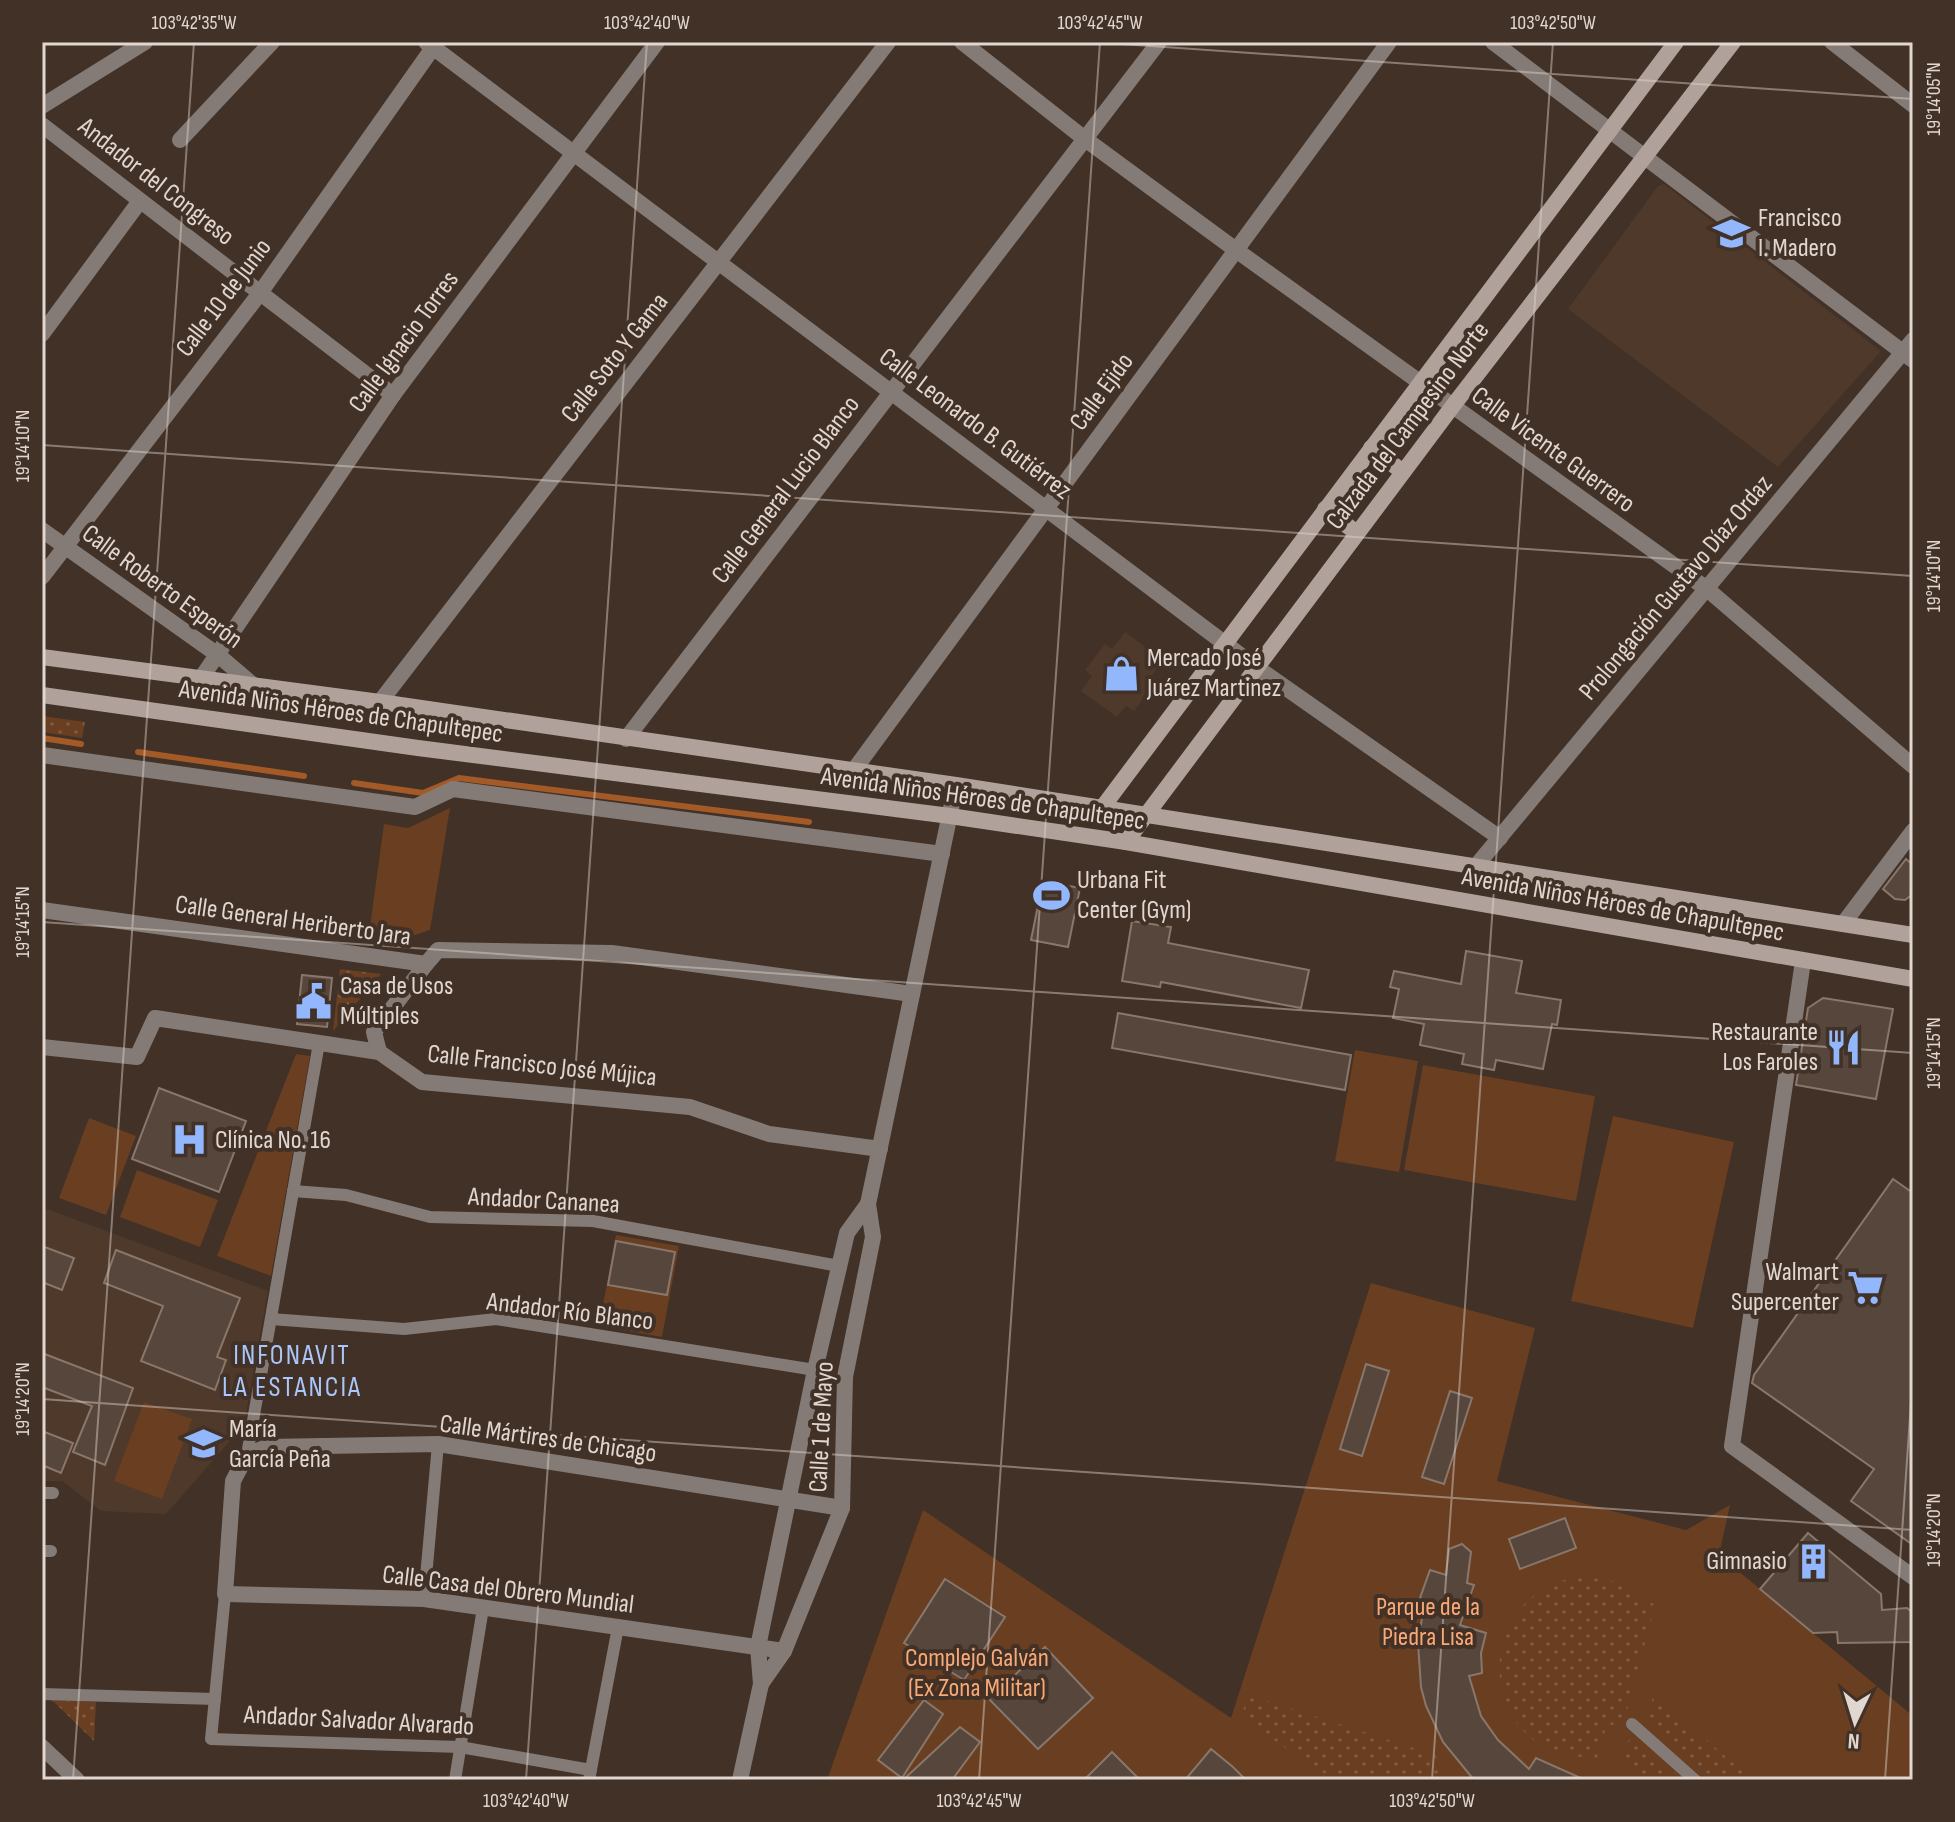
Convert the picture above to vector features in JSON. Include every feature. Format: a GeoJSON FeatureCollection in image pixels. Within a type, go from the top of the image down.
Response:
{"type":"FeatureCollection","features":[{"type":"Feature","properties":{"kind":"main road","name":"Calzada del Campesino Norte"},"geometry":{"type":"LineString","coordinates":[[1102,808],[1676,42]]}},
{"type":"Feature","properties":{"kind":"main road","name":"Calzada del Campesino Norte"},"geometry":{"type":"LineString","coordinates":[[1126,842],[1452,407],[1733,42]]}},
{"type":"Feature","properties":{"kind":"main road"},"geometry":{"type":"LineString","coordinates":[[1371,448],[1403,472]]}},
{"type":"Feature","properties":{"kind":"main road"},"geometry":{"type":"LineString","coordinates":[[1325,509],[1357,533]]}},
{"type":"Feature","properties":{"kind":"main road","name":"Avenida Niños Héroes de Chapultepec"},"geometry":{"type":"LineString","coordinates":[[42,657],[956,785],[1913,935]]}},
{"type":"Feature","properties":{"kind":"main road","name":"Avenida Niños Héroes de Chapultepec"},"geometry":{"type":"LineString","coordinates":[[42,695],[1126,842],[1913,979]]}},
{"type":"Feature","properties":{"kind":"street"},"geometry":{"type":"LineString","coordinates":[[42,106],[145,42]]}},
{"type":"Feature","properties":{"kind":"street"},"geometry":{"type":"LineString","coordinates":[[180,140],[272,42]]}},
{"type":"Feature","properties":{"kind":"street","name":"Calle Ignacio Torres"},"geometry":{"type":"LineString","coordinates":[[202,677],[393,395],[657,42]]}},
{"type":"Feature","properties":{"kind":"street","name":"Calle Soto Y Gama"},"geometry":{"type":"LineString","coordinates":[[380,702],[888,42]]}},
{"type":"Feature","properties":{"kind":"street","name":"Calle Vicente Guerrero"},"geometry":{"type":"LineString","coordinates":[[962,42],[1085,139],[1236,250],[1707,589],[1913,766]]}},
{"type":"Feature","properties":{"kind":"street","name":"Calle General Lucio Blanco"},"geometry":{"type":"LineString","coordinates":[[626,739],[1159,42]]}},
{"type":"Feature","properties":{"kind":"street","name":"Calle Ejido"},"geometry":{"type":"LineString","coordinates":[[854,770],[1389,42]]}},
{"type":"Feature","properties":{"kind":"street"},"geometry":{"type":"LineString","coordinates":[[1493,42],[1910,351]]}},
{"type":"Feature","properties":{"kind":"street"},"geometry":{"type":"LineString","coordinates":[[1832,42],[1913,105]]}},
{"type":"Feature","properties":{"kind":"street","name":"Calle Leonardo B. Gutiérrez"},"geometry":{"type":"LineString","coordinates":[[432,44],[1256,667],[1500,838]]}},
{"type":"Feature","properties":{"kind":"street","name":"Calle 10 de Junio"},"geometry":{"type":"LineString","coordinates":[[42,577],[260,293],[432,44]]}},
{"type":"Feature","properties":{"kind":"street","name":"Andador del Congreso"},"geometry":{"type":"LineString","coordinates":[[42,125],[393,395]]}},
{"type":"Feature","properties":{"kind":"street"},"geometry":{"type":"LineString","coordinates":[[42,334],[140,201]]}},
{"type":"Feature","properties":{"kind":"street","name":"Prolongación Gustavo Díaz Ordaz"},"geometry":{"type":"LineString","coordinates":[[1476,866],[1910,351]]}},
{"type":"Feature","properties":{"kind":"street","name":"Calle Roberto Esperón"},"geometry":{"type":"LineString","coordinates":[[42,530],[218,655],[252,684]]}},
{"type":"Feature","properties":{"kind":"street"},"geometry":{"type":"LineString","coordinates":[[42,755],[415,807],[453,789],[942,854]]}},
{"type":"Feature","properties":{"kind":"street","name":"Calle 1 de Mayo"},"geometry":{"type":"LineString","coordinates":[[761,1684],[784,1651],[842,1508],[845,1377],[873,1237],[868,1204],[956,785]]}},
{"type":"Feature","properties":{"kind":"street"},"geometry":{"type":"LineString","coordinates":[[1843,924],[1913,831]]}},
{"type":"Feature","properties":{"kind":"street","name":"Calle General Heriberto Jara"},"geometry":{"type":"LineString","coordinates":[[42,910],[426,964],[438,950],[612,953],[912,994]]}},
{"type":"Feature","properties":{"kind":"street"},"geometry":{"type":"LineString","coordinates":[[1803,961],[1732,1446],[1913,1577]]}},
{"type":"Feature","properties":{"kind":"street"},"geometry":{"type":"LineString","coordinates":[[379,1052],[374,1032],[426,964]]}},
{"type":"Feature","properties":{"kind":"street","name":"Calle Francisco José Mújica"},"geometry":{"type":"LineString","coordinates":[[42,1047],[137,1057],[155,1018],[379,1052],[422,1082],[690,1107],[769,1134],[880,1149]]}},
{"type":"Feature","properties":{"kind":"street"},"geometry":{"type":"LineString","coordinates":[[247,1455],[319,1043]]}},
{"type":"Feature","properties":{"kind":"street","name":"Andador Cananea"},"geometry":{"type":"LineString","coordinates":[[293,1191],[346,1195],[430,1217],[593,1221],[839,1266]]}},
{"type":"Feature","properties":{"kind":"street","name":"Calle 1 de Mayo"},"geometry":{"type":"LineString","coordinates":[[740,1780],[761,1684],[758,1647],[815,1370],[847,1233],[868,1204]]}},
{"type":"Feature","properties":{"kind":"street","name":"Andador Río Blanco"},"geometry":{"type":"LineString","coordinates":[[271,1319],[404,1329],[496,1319],[815,1370]]}},
{"type":"Feature","properties":{"kind":"street"},"geometry":{"type":"LineString","coordinates":[[424,1599],[438,1444]]}},
{"type":"Feature","properties":{"kind":"street","name":"Calle Mártires de Chicago"},"geometry":{"type":"LineString","coordinates":[[247,1455],[267,1447],[438,1444],[842,1508]]}},
{"type":"Feature","properties":{"kind":"street","name":"Andador Salvador Alvarado"},"geometry":{"type":"LineString","coordinates":[[247,1455],[233,1481],[211,1739],[460,1747],[590,1775]]}},
{"type":"Feature","properties":{"kind":"street","name":"Calle Casa del Obrero Mundial"},"geometry":{"type":"LineString","coordinates":[[225,1594],[424,1599],[784,1651]]}},
{"type":"Feature","properties":{"kind":"street"},"geometry":{"type":"LineString","coordinates":[[455,1780],[483,1608]]}},
{"type":"Feature","properties":{"kind":"street"},"geometry":{"type":"LineString","coordinates":[[590,1775],[618,1627]]}},
{"type":"Feature","properties":{"kind":"street","name":"Andador Salvador Alvarado"},"geometry":{"type":"LineString","coordinates":[[42,1694],[215,1699]]}},
{"type":"Feature","properties":{"kind":"street"},"geometry":{"type":"LineString","coordinates":[[1632,1724],[1695,1780]]}},
{"type":"Feature","properties":{"kind":"street"},"geometry":{"type":"LineString","coordinates":[[45,1755],[77,1780]]}},
{"type":"Feature","properties":{"kind":"shaded area"},"geometry":{"type":"Polygon","coordinates":[[[1664,184],[1881,351],[1778,467],[1568,309],[1658,186],[1664,184]]]}},
{"type":"Feature","properties":{"kind":"shaded area","name":"Mercado José Juárez Martinez"},"geometry":{"type":"Polygon","coordinates":[[[1125,632],[1163,660],[1152,675],[1157,680],[1134,711],[1126,706],[1117,717],[1081,691],[1092,676],[1085,670],[1105,644],[1112,649],[1125,632]]]}},
{"type":"Feature","properties":{"kind":"shaded area"},"geometry":{"type":"Polygon","coordinates":[[[42,1207],[268,1291],[244,1425],[166,1514],[101,1511],[62,1481],[42,1481],[42,1207]]]}},
{"type":"Feature","properties":{"kind":"green space"},"geometry":{"type":"Polygon","coordinates":[[[42,716],[85,722],[82,738],[42,732],[42,716]]]}},
{"type":"Feature","properties":{"kind":"green space"},"geometry":{"type":"Polygon","coordinates":[[[450,808],[430,930],[403,939],[369,934],[384,824],[408,828],[450,808]]]}},
{"type":"Feature","properties":{"kind":"green space"},"geometry":{"type":"Polygon","coordinates":[[[340,969],[381,974],[333,1031],[340,969]]]}},
{"type":"Feature","properties":{"kind":"green space"},"geometry":{"type":"Polygon","coordinates":[[[1355,1050],[1418,1061],[1399,1172],[1335,1161],[1355,1050]]]}},
{"type":"Feature","properties":{"kind":"green space"},"geometry":{"type":"Polygon","coordinates":[[[296,1054],[310,1056],[271,1276],[217,1256],[296,1054]]]}},
{"type":"Feature","properties":{"kind":"green space"},"geometry":{"type":"Polygon","coordinates":[[[1423,1065],[1595,1096],[1576,1201],[1404,1170],[1423,1065]]]}},
{"type":"Feature","properties":{"kind":"green space"},"geometry":{"type":"Polygon","coordinates":[[[1613,1116],[1734,1142],[1693,1328],[1571,1301],[1613,1116]]]}},
{"type":"Feature","properties":{"kind":"green space"},"geometry":{"type":"Polygon","coordinates":[[[89,1118],[136,1136],[106,1215],[59,1198],[89,1118]]]}},
{"type":"Feature","properties":{"kind":"green space"},"geometry":{"type":"Polygon","coordinates":[[[137,1170],[218,1200],[200,1247],[120,1217],[137,1170]]]}},
{"type":"Feature","properties":{"kind":"green space"},"geometry":{"type":"Polygon","coordinates":[[[616,1235],[679,1246],[662,1337],[599,1326],[616,1235]]]}},
{"type":"Feature","properties":{"kind":"green space","name":"Parque de la Piedra Lisa"},"geometry":{"type":"Polygon","coordinates":[[[1371,1283],[1535,1328],[1497,1481],[1686,1530],[1730,1505],[1719,1555],[1913,1716],[1913,1780],[827,1780],[923,1510],[1231,1718],[1371,1283]]]}},
{"type":"Feature","properties":{"kind":"green space"},"geometry":{"type":"Polygon","coordinates":[[[144,1402],[192,1419],[162,1499],[114,1481],[144,1402]]]}},
{"type":"Feature","properties":{"kind":"green space"},"geometry":{"type":"Polygon","coordinates":[[[1591,1577],[1622,1583],[1655,1605],[1626,1714],[1605,1731],[1597,1758],[1550,1750],[1522,1730],[1508,1708],[1501,1684],[1500,1659],[1506,1634],[1518,1612],[1537,1593],[1561,1581],[1591,1577]]]}},
{"type":"Feature","properties":{"kind":"green space"},"geometry":{"type":"Polygon","coordinates":[[[1653,1694],[1753,1780],[1715,1780],[1649,1724],[1653,1694]]]}},
{"type":"Feature","properties":{"kind":"green space"},"geometry":{"type":"Polygon","coordinates":[[[1249,1695],[1435,1755],[1453,1780],[1334,1780],[1240,1718],[1249,1695]]]}},
{"type":"Feature","properties":{"kind":"green space"},"geometry":{"type":"Polygon","coordinates":[[[52,1700],[96,1702],[94,1741],[52,1700]]]}},
{"type":"Feature","properties":{"kind":"green space"},"geometry":{"type":"Polygon","coordinates":[[[1632,1738],[1684,1780],[1654,1780],[1618,1760],[1624,1744],[1632,1738]]]}},
{"type":"Feature","properties":{"kind":"building"},"geometry":{"type":"Polygon","coordinates":[[[1906,859],[1913,865],[1913,894],[1905,900],[1895,899],[1883,889],[1906,859]]]}},
{"type":"Feature","properties":{"kind":"building"},"geometry":{"type":"Polygon","coordinates":[[[1043,881],[1080,888],[1068,947],[1031,940],[1043,881]]]}},
{"type":"Feature","properties":{"kind":"building"},"geometry":{"type":"Polygon","coordinates":[[[1132,921],[1171,927],[1168,943],[1309,970],[1301,1008],[1161,982],[1160,987],[1122,981],[1132,921]]]}},
{"type":"Feature","properties":{"kind":"building"},"geometry":{"type":"Polygon","coordinates":[[[1466,951],[1522,961],[1516,993],[1561,1000],[1557,1025],[1552,1024],[1543,1069],[1496,1060],[1494,1070],[1462,1064],[1464,1054],[1420,1045],[1424,1024],[1393,1018],[1399,989],[1390,987],[1394,971],[1461,984],[1466,951]]]}},
{"type":"Feature","properties":{"kind":"building","name":"Casa de Usos Múltiples"},"geometry":{"type":"Polygon","coordinates":[[[302,975],[332,978],[327,1027],[297,1024],[302,975]]]}},
{"type":"Feature","properties":{"kind":"building","name":"Restaurante Los Faroles"},"geometry":{"type":"Polygon","coordinates":[[[1823,998],[1893,1009],[1876,1099],[1796,1085],[1808,1008],[1823,998]]]}},
{"type":"Feature","properties":{"kind":"building"},"geometry":{"type":"Polygon","coordinates":[[[1118,1013],[1351,1055],[1345,1090],[1112,1048],[1118,1013]]]}},
{"type":"Feature","properties":{"kind":"building","name":"Clínica No. 16"},"geometry":{"type":"Polygon","coordinates":[[[159,1088],[246,1121],[219,1192],[132,1159],[159,1088]]]}},
{"type":"Feature","properties":{"kind":"building","name":"Walmart Supercenter"},"geometry":{"type":"Polygon","coordinates":[[[1893,1179],[1913,1193],[1913,1545],[1851,1501],[1874,1469],[1752,1383],[1754,1375],[1893,1179]]]}},
{"type":"Feature","properties":{"kind":"building"},"geometry":{"type":"Polygon","coordinates":[[[616,1241],[675,1252],[667,1295],[608,1285],[616,1241]]]}},
{"type":"Feature","properties":{"kind":"building"},"geometry":{"type":"Polygon","coordinates":[[[42,1246],[74,1258],[62,1290],[42,1282],[42,1246]]]}},
{"type":"Feature","properties":{"kind":"building"},"geometry":{"type":"Polygon","coordinates":[[[116,1250],[240,1298],[217,1357],[226,1360],[215,1390],[141,1361],[163,1306],[104,1283],[116,1250]]]}},
{"type":"Feature","properties":{"kind":"building"},"geometry":{"type":"Polygon","coordinates":[[[42,1353],[133,1388],[105,1465],[73,1452],[92,1406],[42,1387],[42,1353]]]}},
{"type":"Feature","properties":{"kind":"building"},"geometry":{"type":"Polygon","coordinates":[[[1366,1364],[1389,1371],[1362,1456],[1340,1449],[1366,1364]]]}},
{"type":"Feature","properties":{"kind":"building"},"geometry":{"type":"Polygon","coordinates":[[[1450,1391],[1472,1398],[1444,1484],[1422,1477],[1450,1391]]]}},
{"type":"Feature","properties":{"kind":"building"},"geometry":{"type":"Polygon","coordinates":[[[42,1431],[73,1443],[61,1473],[42,1465],[42,1431]]]}},
{"type":"Feature","properties":{"kind":"building"},"geometry":{"type":"Polygon","coordinates":[[[1565,1518],[1576,1548],[1520,1569],[1509,1539],[1565,1518]]]}},
{"type":"Feature","properties":{"kind":"building","name":"Gimnasio"},"geometry":{"type":"Polygon","coordinates":[[[1808,1533],[1881,1594],[1882,1610],[1907,1608],[1913,1613],[1913,1642],[1838,1643],[1837,1632],[1813,1633],[1760,1589],[1808,1533]]]}},
{"type":"Feature","properties":{"kind":"building"},"geometry":{"type":"Polygon","coordinates":[[[1462,1544],[1471,1552],[1467,1583],[1474,1585],[1460,1625],[1486,1633],[1481,1653],[1482,1673],[1469,1676],[1481,1716],[1498,1740],[1529,1769],[1536,1758],[1585,1780],[1474,1780],[1443,1742],[1426,1706],[1421,1687],[1418,1643],[1425,1600],[1420,1598],[1430,1570],[1446,1575],[1449,1549],[1462,1544]]]}},
{"type":"Feature","properties":{"kind":"building"},"geometry":{"type":"Polygon","coordinates":[[[945,1579],[1005,1617],[964,1680],[904,1643],[945,1579]]]}},
{"type":"Feature","properties":{"kind":"building"},"geometry":{"type":"Polygon","coordinates":[[[1045,1647],[1093,1698],[1038,1749],[989,1699],[1045,1647]]]}},
{"type":"Feature","properties":{"kind":"building"},"geometry":{"type":"Polygon","coordinates":[[[924,1700],[943,1714],[902,1778],[878,1760],[924,1700]]]}},
{"type":"Feature","properties":{"kind":"building"},"geometry":{"type":"Polygon","coordinates":[[[960,1727],[980,1742],[952,1780],[903,1780],[960,1727]]]}},
{"type":"Feature","properties":{"kind":"building"},"geometry":{"type":"Polygon","coordinates":[[[1211,1749],[1233,1767],[1246,1780],[1185,1780],[1211,1749]]]}},
{"type":"Feature","properties":{"kind":"building"},"geometry":{"type":"Polygon","coordinates":[[[1112,1752],[1140,1780],[1084,1780],[1112,1752]]]}},
{"type":"Feature","properties":{"kind":"waterway"},"geometry":{"type":"LineString","coordinates":[[42,738],[81,744]]}},
{"type":"Feature","properties":{"kind":"waterway"},"geometry":{"type":"LineString","coordinates":[[138,752],[304,776]]}},
{"type":"Feature","properties":{"kind":"waterway"},"geometry":{"type":"LineString","coordinates":[[354,783],[423,793],[459,778],[809,822]]}},
{"type":"Feature","properties":{"kind":"place","name":"Francisco I. Madero"},"geometry":{"type":"Point","coordinates":[1732,233]}},
{"type":"Feature","properties":{"kind":"place","name":"Mercado José Juárez Martinez"},"geometry":{"type":"Point","coordinates":[1121,673]}},
{"type":"Feature","properties":{"kind":"place","name":"Urbana Fit Center (Gym)"},"geometry":{"type":"Point","coordinates":[1051,895]}},
{"type":"Feature","properties":{"kind":"place","name":"Casa de Usos Múltiples"},"geometry":{"type":"Point","coordinates":[314,1001]}},
{"type":"Feature","properties":{"kind":"place","name":"Restaurante Los Faroles"},"geometry":{"type":"Point","coordinates":[1844,1047]}},
{"type":"Feature","properties":{"kind":"place","name":"Clínica No. 16"},"geometry":{"type":"Point","coordinates":[189,1140]}},
{"type":"Feature","properties":{"kind":"place","name":"Walmart Supercenter"},"geometry":{"type":"Point","coordinates":[1865,1287]}},
{"type":"Feature","properties":{"kind":"place","name":"María García Peña"},"geometry":{"type":"Point","coordinates":[203,1444]}},
{"type":"Feature","properties":{"kind":"place","name":"Gimnasio"},"geometry":{"type":"Point","coordinates":[1813,1561]}},
{"type":"Feature","properties":{"kind":"district","name":"INFONAVIT LA ESTANCIA"},"geometry":{"type":"Point","coordinates":[292,1371]}},
{"type":"Feature","properties":{"kind":"park label","name":"Complejo Galván (Ex Zona Militar)"},"geometry":{"type":"Point","coordinates":[977,1673]}}]}
